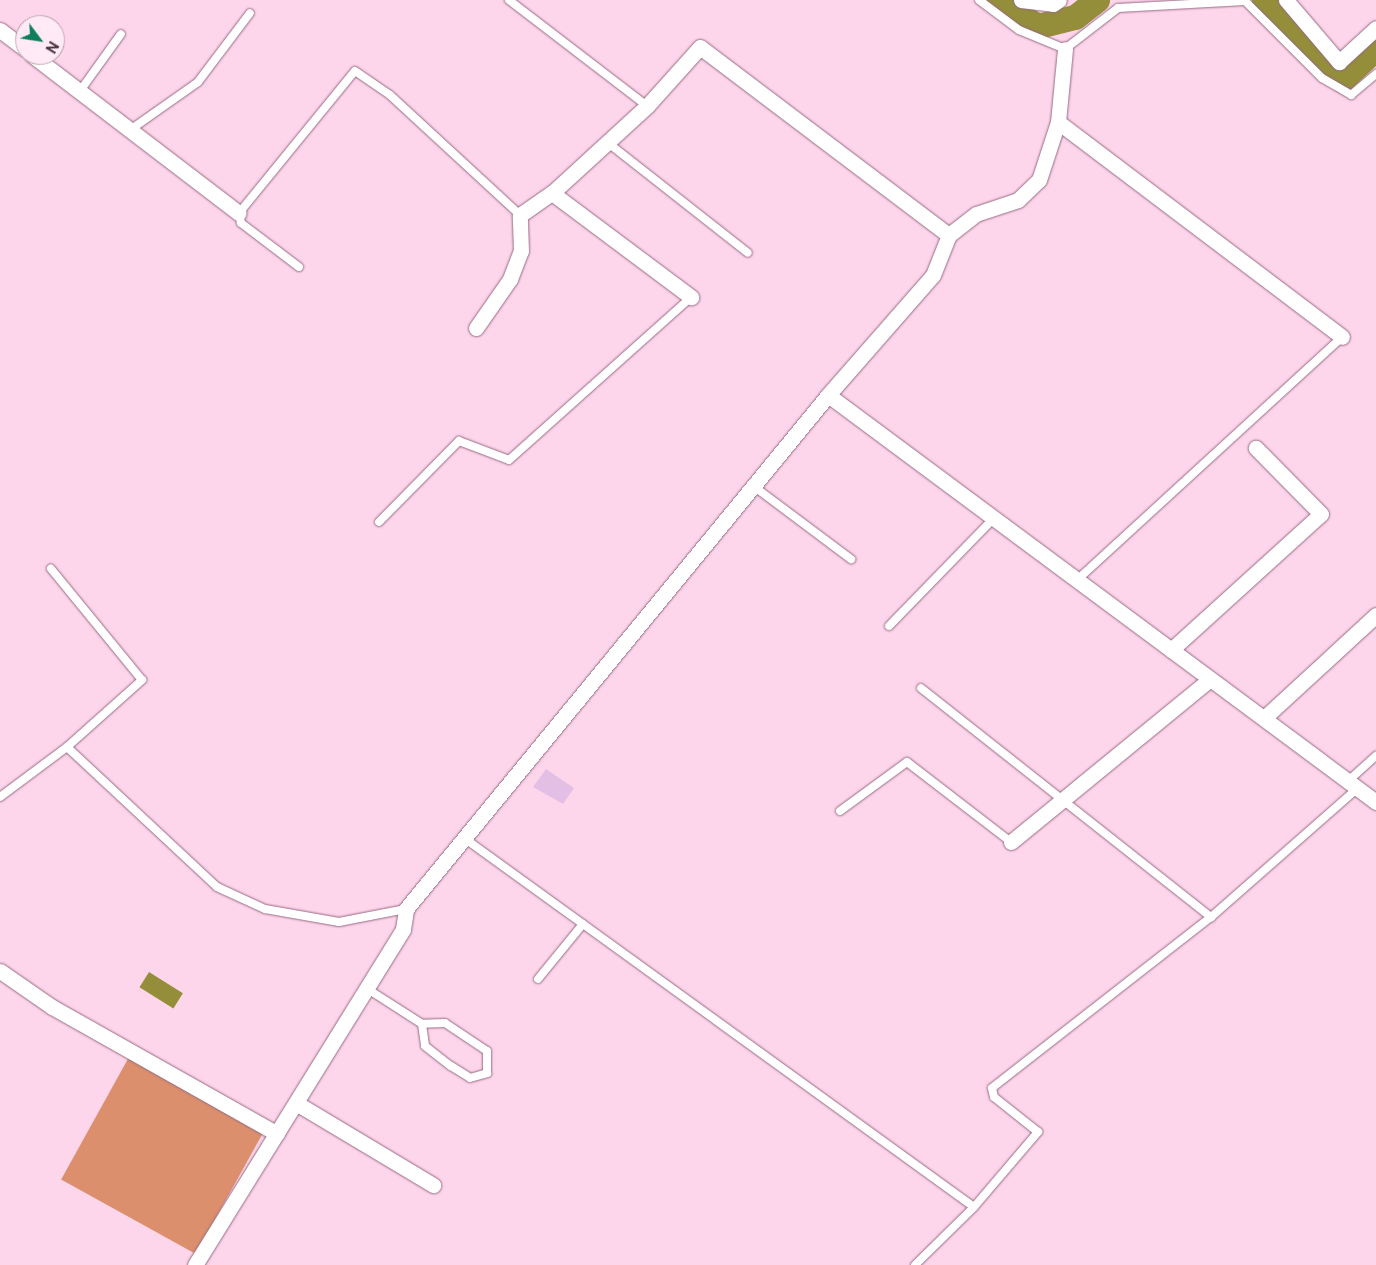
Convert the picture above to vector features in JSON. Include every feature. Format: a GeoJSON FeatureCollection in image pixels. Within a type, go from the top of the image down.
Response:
{"type":"FeatureCollection","features":[{"type":"Feature","properties":{"kind":"street"},"geometry":{"type":"LineString","coordinates":[[1021,0],[1053,4],[1059,0]]}},
{"type":"Feature","properties":{"kind":"street"},"geometry":{"type":"LineString","coordinates":[[1286,0],[1339,62],[1376,28]]}},
{"type":"Feature","properties":{"kind":"street"},"geometry":{"type":"LineString","coordinates":[[0,30],[15,41]]}},
{"type":"Feature","properties":{"kind":"street"},"geometry":{"type":"LineString","coordinates":[[476,328],[510,279],[521,251],[520,215],[552,193],[647,106],[700,47],[948,234]]}},
{"type":"Feature","properties":{"kind":"street"},"geometry":{"type":"LineString","coordinates":[[195,1265],[403,929],[406,909],[756,488],[828,395],[933,275],[948,234],[976,214],[1018,200],[1039,180],[1058,122],[1065,49]]}},
{"type":"Feature","properties":{"kind":"street"},"geometry":{"type":"LineString","coordinates":[[45,65],[239,213]]}},
{"type":"Feature","properties":{"kind":"street"},"geometry":{"type":"LineString","coordinates":[[1058,122],[1342,337]]}},
{"type":"Feature","properties":{"kind":"street"},"geometry":{"type":"LineString","coordinates":[[552,193],[691,297]]}},
{"type":"Feature","properties":{"kind":"street"},"geometry":{"type":"LineString","coordinates":[[828,395],[1376,802]]}},
{"type":"Feature","properties":{"kind":"street"},"geometry":{"type":"LineString","coordinates":[[1171,650],[1321,514],[1256,448]]}},
{"type":"Feature","properties":{"kind":"street"},"geometry":{"type":"LineString","coordinates":[[1264,718],[1376,615]]}},
{"type":"Feature","properties":{"kind":"street"},"geometry":{"type":"LineString","coordinates":[[1011,842],[1210,679]]}},
{"type":"Feature","properties":{"kind":"street"},"geometry":{"type":"LineString","coordinates":[[0,971],[52,1007],[277,1134]]}},
{"type":"Feature","properties":{"kind":"street"},"geometry":{"type":"LineString","coordinates":[[296,1103],[434,1185]]}},
{"type":"Feature","properties":{"kind":"lane"},"geometry":{"type":"LineString","coordinates":[[509,0],[647,106]]}},
{"type":"Feature","properties":{"kind":"lane"},"geometry":{"type":"LineString","coordinates":[[979,0],[1019,30],[1065,49],[1118,8],[1245,1],[1322,78],[1352,95],[1376,74]]}},
{"type":"Feature","properties":{"kind":"lane"},"geometry":{"type":"LineString","coordinates":[[130,130],[198,82],[250,13]]}},
{"type":"Feature","properties":{"kind":"lane"},"geometry":{"type":"LineString","coordinates":[[80,91],[122,34]]}},
{"type":"Feature","properties":{"kind":"lane"},"geometry":{"type":"LineString","coordinates":[[299,268],[241,223],[239,213],[355,71],[390,95],[520,215]]}},
{"type":"Feature","properties":{"kind":"lane"},"geometry":{"type":"LineString","coordinates":[[607,142],[748,253]]}},
{"type":"Feature","properties":{"kind":"lane"},"geometry":{"type":"LineString","coordinates":[[379,522],[459,441],[509,460],[691,297]]}},
{"type":"Feature","properties":{"kind":"lane"},"geometry":{"type":"LineString","coordinates":[[1077,580],[1342,337]]}},
{"type":"Feature","properties":{"kind":"lane"},"geometry":{"type":"LineString","coordinates":[[756,488],[851,559]]}},
{"type":"Feature","properties":{"kind":"lane"},"geometry":{"type":"LineString","coordinates":[[889,626],[994,518]]}},
{"type":"Feature","properties":{"kind":"lane"},"geometry":{"type":"LineString","coordinates":[[0,797],[68,747],[142,680],[51,569]]}},
{"type":"Feature","properties":{"kind":"lane"},"geometry":{"type":"LineString","coordinates":[[921,688],[1061,802],[1211,917]]}},
{"type":"Feature","properties":{"kind":"lane"},"geometry":{"type":"LineString","coordinates":[[68,747],[217,887],[265,908],[339,922],[406,909]]}},
{"type":"Feature","properties":{"kind":"lane"},"geometry":{"type":"LineString","coordinates":[[915,1265],[974,1207],[1038,1132],[994,1097],[992,1088],[1211,917],[1353,784],[1376,756]]}},
{"type":"Feature","properties":{"kind":"lane"},"geometry":{"type":"LineString","coordinates":[[840,811],[907,762],[1011,842]]}},
{"type":"Feature","properties":{"kind":"lane"},"geometry":{"type":"LineString","coordinates":[[464,838],[974,1207]]}},
{"type":"Feature","properties":{"kind":"lane"},"geometry":{"type":"LineString","coordinates":[[538,979],[583,924]]}},
{"type":"Feature","properties":{"kind":"lane"},"geometry":{"type":"LineString","coordinates":[[366,988],[422,1024],[445,1023],[487,1051],[487,1073],[470,1078],[451,1066],[425,1046],[422,1024]]}},
{"type":"Feature","properties":{"kind":"shaded area"},"geometry":{"type":"Polygon","coordinates":[[[149,972],[183,993],[173,1008],[139,987],[149,972]]]}},
{"type":"Feature","properties":{"kind":"shaded area"},"geometry":{"type":"Polygon","coordinates":[[[129,1057],[264,1132],[196,1254],[61,1179],[129,1057]]]}},
{"type":"Feature","properties":{"kind":"building"},"geometry":{"type":"Polygon","coordinates":[[[546,769],[574,788],[563,804],[533,787],[546,769]]]}},
{"type":"Feature","properties":{"kind":"waterway"},"geometry":{"type":"LineString","coordinates":[[994,0],[1038,26],[1075,17],[1097,0]]}},
{"type":"Feature","properties":{"kind":"waterway"},"geometry":{"type":"LineString","coordinates":[[1264,0],[1342,80],[1376,48]]}}]}
